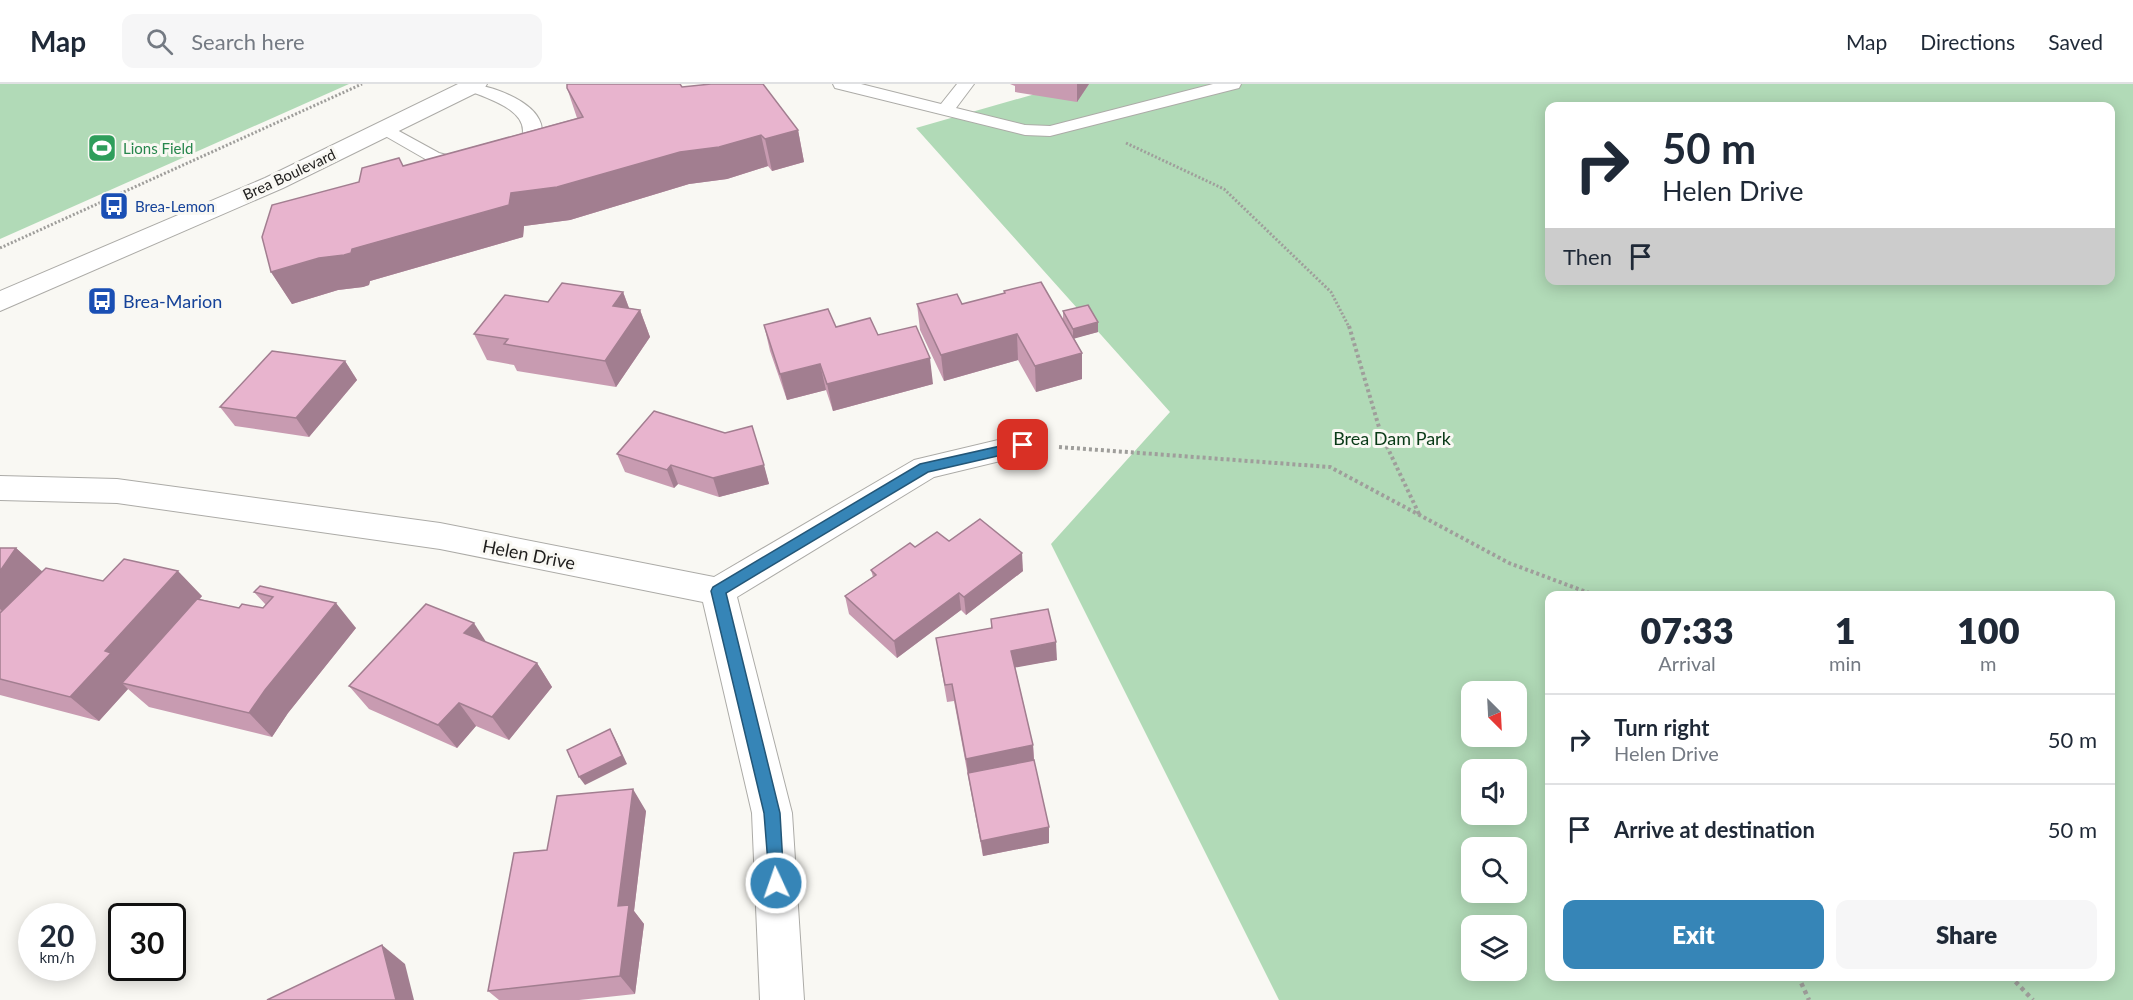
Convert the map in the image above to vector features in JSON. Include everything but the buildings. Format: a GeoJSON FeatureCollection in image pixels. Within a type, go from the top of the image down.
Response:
{"type":"FeatureCollection","features":[{"type":"Feature","properties":{"kind":"street","name":"Brea Boulevard"},"geometry":{"type":"LineString","coordinates":[[0,302],[274,183],[475,85]]}},
{"type":"Feature","properties":{"kind":"street"},"geometry":{"type":"LineString","coordinates":[[782,1000],[772,813],[718,591],[925,468],[1023,445]]}},
{"type":"Feature","properties":{"kind":"street","name":"Helen Drive"},"geometry":{"type":"LineString","coordinates":[[0,488],[117,491],[440,536],[718,591]]}},
{"type":"Feature","properties":{"kind":"lane"},"geometry":{"type":"LineString","coordinates":[[841,84],[1025,130],[1041,130],[1233,84]]}},
{"type":"Feature","properties":{"kind":"lane"},"geometry":{"type":"LineString","coordinates":[[944,111],[966,84]]}},
{"type":"Feature","properties":{"kind":"lane"},"geometry":{"type":"LineString","coordinates":[[386,129],[451,164],[487,162],[517,152],[525,145],[533,128],[531,120],[524,111],[475,85]]}},
{"type":"Feature","properties":{"kind":"path"},"geometry":{"type":"LineString","coordinates":[[0,248],[47,229],[362,84]]}},
{"type":"Feature","properties":{"kind":"path"},"geometry":{"type":"LineString","coordinates":[[1107,115],[1121,133],[1125,143],[1224,189],[1331,292],[1349,326],[1381,434],[1419,514]]}},
{"type":"Feature","properties":{"kind":"path"},"geometry":{"type":"LineString","coordinates":[[1023,445],[1330,466],[1509,563],[1585,591]]}},
{"type":"Feature","properties":{"kind":"path"},"geometry":{"type":"LineString","coordinates":[[1800,981],[1809,1000]]}},
{"type":"Feature","properties":{"kind":"path"},"geometry":{"type":"LineString","coordinates":[[2015,981],[2033,1000]]}},
{"type":"Feature","properties":{"kind":"green space","name":"Lions Field"},"geometry":{"type":"Polygon","coordinates":[[[0,84],[349,84],[0,239],[0,84]]]}},
{"type":"Feature","properties":{"kind":"green space","name":"Brea Dam Park"},"geometry":{"type":"Polygon","coordinates":[[[1070,84],[2133,84],[2133,1000],[1279,1000],[1051,544],[1170,412],[916,128],[1070,84]]]}},
{"type":"Feature","properties":{"kind":"place","name":"Lions Field"},"geometry":{"type":"Point","coordinates":[102,148]}},
{"type":"Feature","properties":{"kind":"place","name":"Brea-Lemon"},"geometry":{"type":"Point","coordinates":[114,206]}},
{"type":"Feature","properties":{"kind":"place","name":"Brea-Marion"},"geometry":{"type":"Point","coordinates":[102,301]}},
{"type":"Feature","properties":{"kind":"route"},"geometry":{"type":"LineString","coordinates":[[776,883],[772,813],[718,591],[925,468],[1023,445]]}}]}
